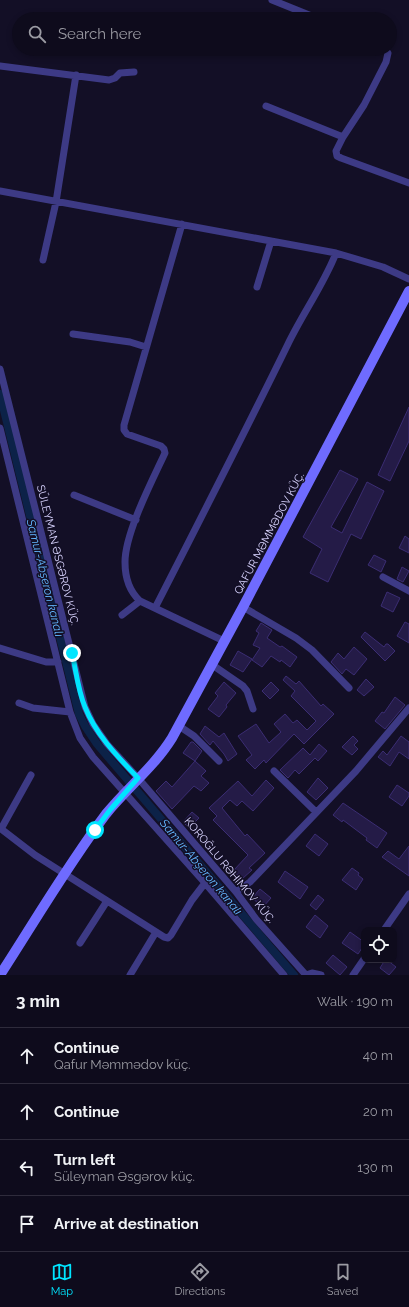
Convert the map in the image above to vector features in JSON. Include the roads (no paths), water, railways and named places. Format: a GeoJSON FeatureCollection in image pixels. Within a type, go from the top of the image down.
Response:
{"type":"FeatureCollection","features":[{"type":"Feature","properties":{"kind":"street"},"geometry":{"type":"LineString","coordinates":[[272,0],[302,12]]}},
{"type":"Feature","properties":{"kind":"street"},"geometry":{"type":"LineString","coordinates":[[387,56],[386,62],[364,105],[343,137],[336,151],[337,156],[341,158],[409,184]]}},
{"type":"Feature","properties":{"kind":"street"},"geometry":{"type":"LineString","coordinates":[[0,66],[108,80],[115,78],[120,73],[134,72]]}},
{"type":"Feature","properties":{"kind":"street"},"geometry":{"type":"LineString","coordinates":[[43,260],[56,202],[76,75]]}},
{"type":"Feature","properties":{"kind":"street"},"geometry":{"type":"LineString","coordinates":[[266,106],[343,137]]}},
{"type":"Feature","properties":{"kind":"street"},"geometry":{"type":"LineString","coordinates":[[0,191],[336,253],[384,267],[409,278]]}},
{"type":"Feature","properties":{"kind":"street"},"geometry":{"type":"LineString","coordinates":[[182,224],[124,425],[124,430],[132,436],[161,446],[165,453],[136,520],[127,547],[125,562],[126,574],[130,590],[140,601],[224,641]]}},
{"type":"Feature","properties":{"kind":"street"},"geometry":{"type":"LineString","coordinates":[[257,287],[271,241]]}},
{"type":"Feature","properties":{"kind":"street"},"geometry":{"type":"LineString","coordinates":[[155,608],[240,442],[298,323],[328,271],[336,253]]}},
{"type":"Feature","properties":{"kind":"street","name":"QAFUR MƏMMƏDOV KÜÇ."},"geometry":{"type":"LineString","coordinates":[[124,793],[159,757],[179,726],[409,291]]}},
{"type":"Feature","properties":{"kind":"street"},"geometry":{"type":"LineString","coordinates":[[73,334],[130,342],[146,347]]}},
{"type":"Feature","properties":{"kind":"street","name":"SÜLEYMAN ƏSGƏROV KÜÇ."},"geometry":{"type":"LineString","coordinates":[[0,369],[85,707],[93,724],[107,744],[138,778]]}},
{"type":"Feature","properties":{"kind":"street"},"geometry":{"type":"LineString","coordinates":[[0,428],[70,712],[80,738],[86,748],[124,793],[205,883],[284,975]]}},
{"type":"Feature","properties":{"kind":"street"},"geometry":{"type":"LineString","coordinates":[[74,495],[136,520]]}},
{"type":"Feature","properties":{"kind":"street"},"geometry":{"type":"LineString","coordinates":[[383,577],[409,591]]}},
{"type":"Feature","properties":{"kind":"street"},"geometry":{"type":"LineString","coordinates":[[122,615],[140,601]]}},
{"type":"Feature","properties":{"kind":"street"},"geometry":{"type":"LineString","coordinates":[[243,607],[296,638],[312,650],[349,688]]}},
{"type":"Feature","properties":{"kind":"street"},"geometry":{"type":"LineString","coordinates":[[0,648],[46,662],[58,662]]}},
{"type":"Feature","properties":{"kind":"street"},"geometry":{"type":"LineString","coordinates":[[211,664],[243,686],[247,691],[253,709]]}},
{"type":"Feature","properties":{"kind":"street"},"geometry":{"type":"LineString","coordinates":[[19,703],[33,708],[70,712]]}},
{"type":"Feature","properties":{"kind":"street"},"geometry":{"type":"LineString","coordinates":[[236,892],[250,882],[356,771],[409,708]]}},
{"type":"Feature","properties":{"kind":"street"},"geometry":{"type":"LineString","coordinates":[[179,726],[194,736],[219,761]]}},
{"type":"Feature","properties":{"kind":"street"},"geometry":{"type":"LineString","coordinates":[[274,771],[316,812]]}},
{"type":"Feature","properties":{"kind":"street"},"geometry":{"type":"LineString","coordinates":[[31,775],[1,828],[36,855],[164,938],[168,938],[205,883]]}},
{"type":"Feature","properties":{"kind":"street","name":"KOROĞLU RƏHIMOV KÜÇ."},"geometry":{"type":"LineString","coordinates":[[138,778],[236,892],[256,919],[306,975]]}},
{"type":"Feature","properties":{"kind":"street"},"geometry":{"type":"LineString","coordinates":[[0,975],[86,841],[124,793]]}},
{"type":"Feature","properties":{"kind":"street"},"geometry":{"type":"LineString","coordinates":[[386,927],[409,894]]}},
{"type":"Feature","properties":{"kind":"street"},"geometry":{"type":"LineString","coordinates":[[80,943],[107,901]]}},
{"type":"Feature","properties":{"kind":"street"},"geometry":{"type":"LineString","coordinates":[[130,975],[156,932]]}},
{"type":"Feature","properties":{"kind":"street"},"geometry":{"type":"LineString","coordinates":[[353,975],[361,963]]}},
{"type":"Feature","properties":{"kind":"street"},"geometry":{"type":"LineString","coordinates":[[306,975],[312,973],[321,975]]}},
{"type":"Feature","properties":{"kind":"waterway","name":"Samur-Abşeron kanalı"},"geometry":{"type":"LineString","coordinates":[[0,394],[79,714],[85,726],[97,744],[294,975]]}}]}
